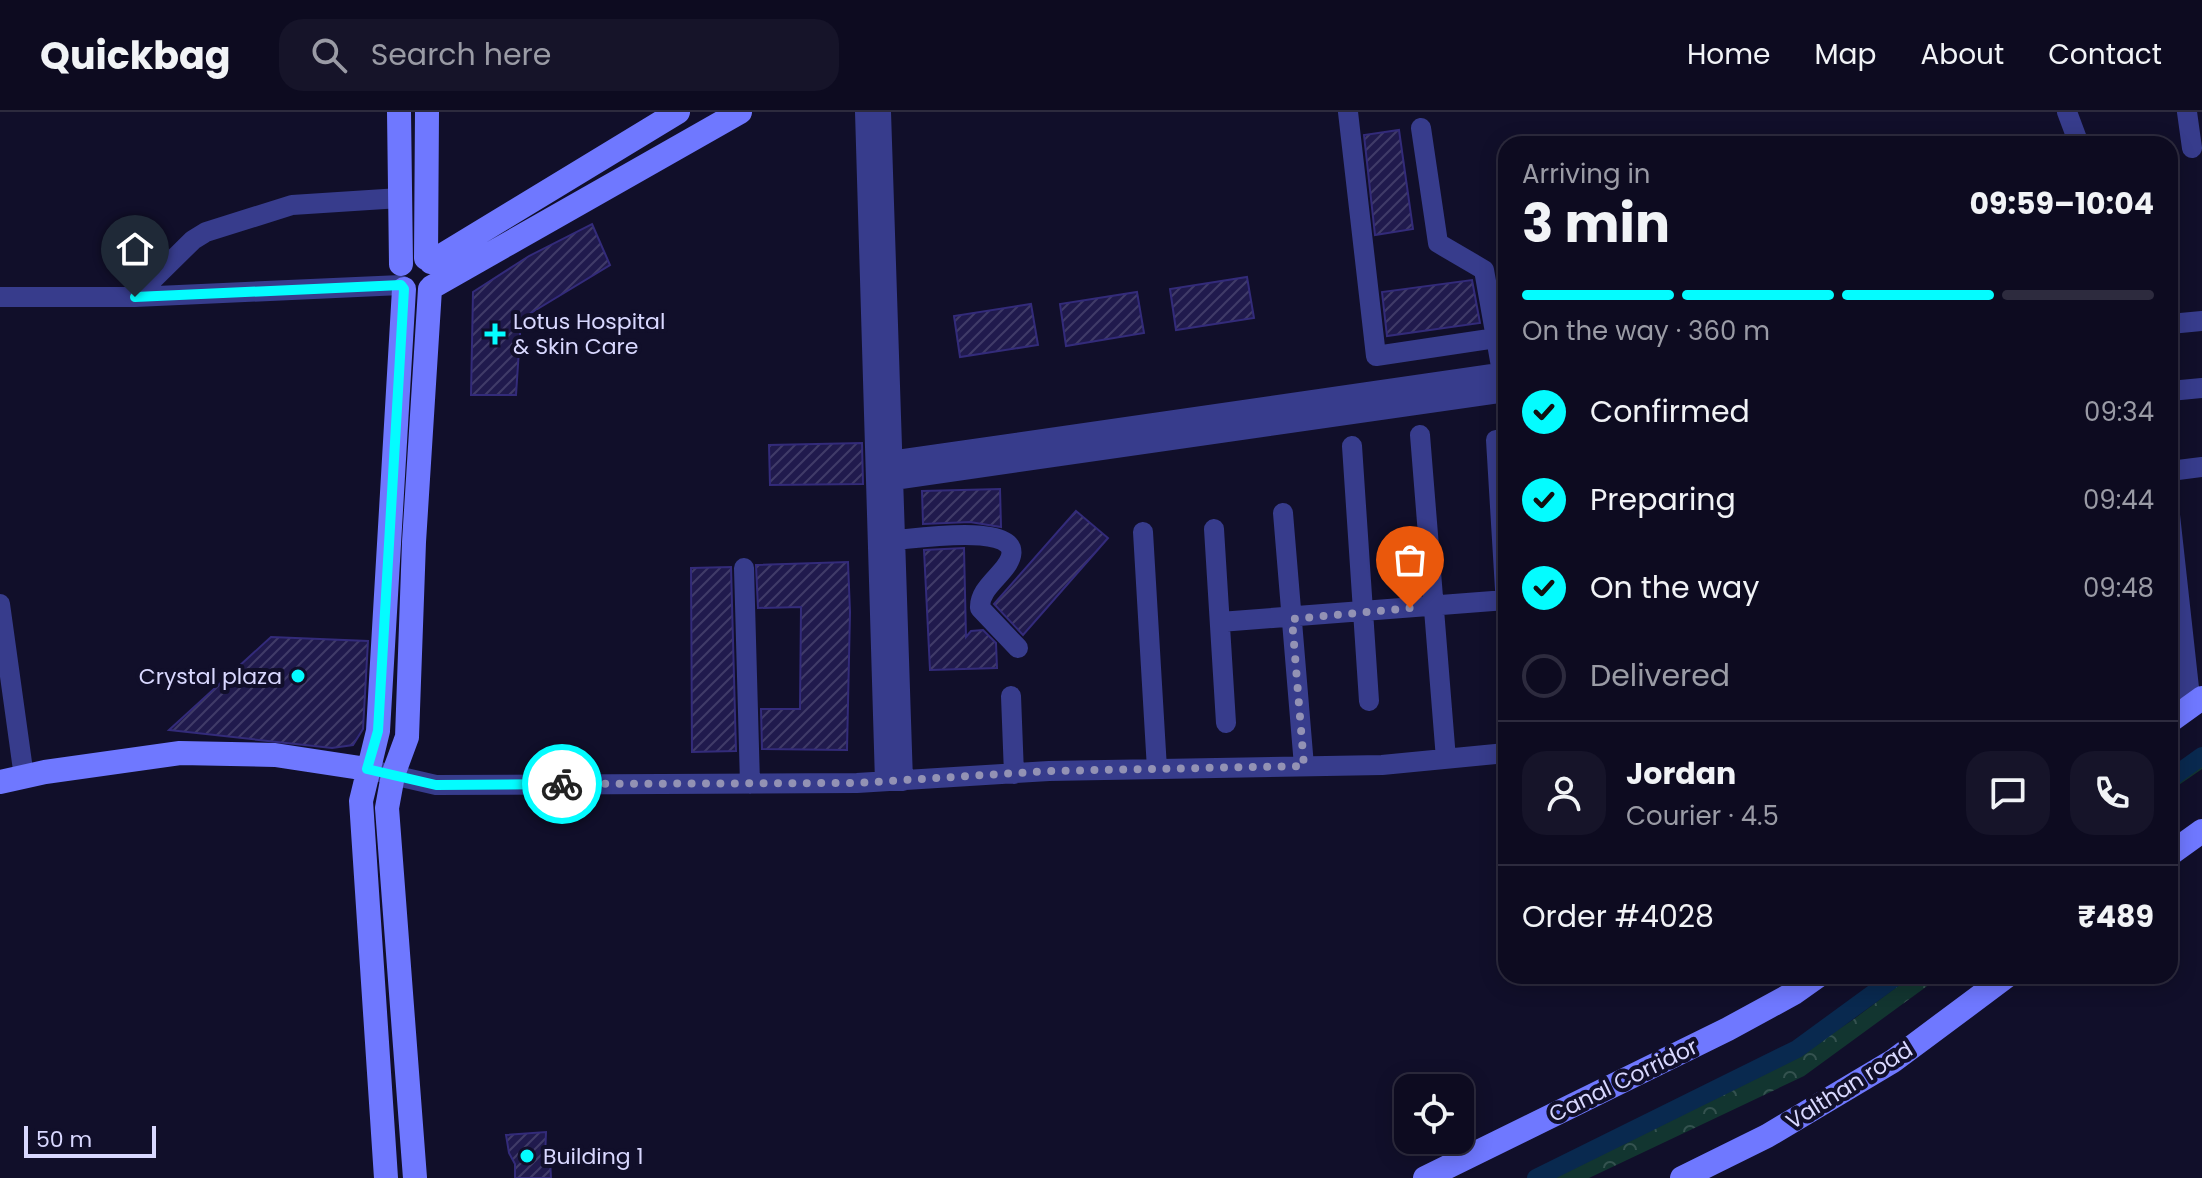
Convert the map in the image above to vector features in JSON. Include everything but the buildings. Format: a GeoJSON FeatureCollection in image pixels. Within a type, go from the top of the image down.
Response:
{"type":"FeatureCollection","features":[{"type":"Feature","properties":{"kind":"street"},"geometry":{"type":"LineString","coordinates":[[386,1178],[361,801],[378,731],[402,279],[399,112]]}},
{"type":"Feature","properties":{"kind":"street"},"geometry":{"type":"LineString","coordinates":[[415,1178],[387,808],[393,775],[407,737],[414,542],[431,288],[436,272],[429,260],[427,112]]}},
{"type":"Feature","properties":{"kind":"street"},"geometry":{"type":"LineString","coordinates":[[402,279],[410,257],[429,260],[678,112]]}},
{"type":"Feature","properties":{"kind":"street"},"geometry":{"type":"LineString","coordinates":[[0,297],[135,297],[402,279],[420,294],[740,112]]}},
{"type":"Feature","properties":{"kind":"street"},"geometry":{"type":"LineString","coordinates":[[865,112],[884,472],[894,781]]}},
{"type":"Feature","properties":{"kind":"street"},"geometry":{"type":"LineString","coordinates":[[881,112],[884,472],[895,540],[894,781]]}},
{"type":"Feature","properties":{"kind":"street"},"geometry":{"type":"LineString","coordinates":[[1348,112],[1376,356],[1496,338]]}},
{"type":"Feature","properties":{"kind":"street"},"geometry":{"type":"LineString","coordinates":[[2067,112],[2076,136]]}},
{"type":"Feature","properties":{"kind":"street"},"geometry":{"type":"LineString","coordinates":[[2187,112],[2197,148]]}},
{"type":"Feature","properties":{"kind":"street"},"geometry":{"type":"LineString","coordinates":[[1421,128],[1438,243],[1484,270],[1498,347]]}},
{"type":"Feature","properties":{"kind":"street"},"geometry":{"type":"LineString","coordinates":[[135,297],[193,240],[206,232],[292,205],[400,198]]}},
{"type":"Feature","properties":{"kind":"street"},"geometry":{"type":"LineString","coordinates":[[2178,324],[2202,321]]}},
{"type":"Feature","properties":{"kind":"street"},"geometry":{"type":"LineString","coordinates":[[884,472],[1498,380]]}},
{"type":"Feature","properties":{"kind":"street"},"geometry":{"type":"LineString","coordinates":[[1420,435],[1446,759]]}},
{"type":"Feature","properties":{"kind":"street"},"geometry":{"type":"LineString","coordinates":[[1496,440],[1498,472]]}},
{"type":"Feature","properties":{"kind":"street"},"geometry":{"type":"LineString","coordinates":[[1352,446],[1369,701]]}},
{"type":"Feature","properties":{"kind":"street"},"geometry":{"type":"LineString","coordinates":[[2178,470],[2202,467]]}},
{"type":"Feature","properties":{"kind":"street"},"geometry":{"type":"LineString","coordinates":[[1283,513],[1304,766]]}},
{"type":"Feature","properties":{"kind":"street"},"geometry":{"type":"LineString","coordinates":[[1214,529],[1226,723]]}},
{"type":"Feature","properties":{"kind":"street"},"geometry":{"type":"LineString","coordinates":[[1143,532],[1157,769]]}},
{"type":"Feature","properties":{"kind":"street"},"geometry":{"type":"LineString","coordinates":[[895,540],[987,534],[1004,540],[1010,546],[1011,555],[982,595],[980,608],[1018,648]]}},
{"type":"Feature","properties":{"kind":"street"},"geometry":{"type":"LineString","coordinates":[[744,568],[750,784]]}},
{"type":"Feature","properties":{"kind":"street"},"geometry":{"type":"LineString","coordinates":[[2178,596],[2188,698]]}},
{"type":"Feature","properties":{"kind":"street"},"geometry":{"type":"LineString","coordinates":[[1220,622],[1498,602]]}},
{"type":"Feature","properties":{"kind":"street"},"geometry":{"type":"LineString","coordinates":[[0,604],[12,779],[180,753],[275,755],[367,769],[436,785],[894,781],[1157,769],[1382,765],[1498,754]]}},
{"type":"Feature","properties":{"kind":"street"},"geometry":{"type":"LineString","coordinates":[[1011,696],[1014,774]]}},
{"type":"Feature","properties":{"kind":"street"},"geometry":{"type":"LineString","coordinates":[[2178,848],[2202,831]]}},
{"type":"Feature","properties":{"kind":"street","name":"Canal Corridor"},"geometry":{"type":"LineString","coordinates":[[1425,1178],[1728,1029],[1807,984]]}},
{"type":"Feature","properties":{"kind":"street","name":"Valthan road"},"geometry":{"type":"LineString","coordinates":[[1682,1178],[1767,1136],[1893,1061],[1996,984]]}},
{"type":"Feature","properties":{"kind":"green space"},"geometry":{"type":"Polygon","coordinates":[[[2202,754],[2202,769],[2178,786],[2178,772],[2202,754]]]}},
{"type":"Feature","properties":{"kind":"green space"},"geometry":{"type":"Polygon","coordinates":[[[1900,984],[1930,984],[1804,1076],[1589,1178],[1546,1178],[1801,1054],[1900,984]]]}},
{"type":"Feature","properties":{"kind":"waterway"},"geometry":{"type":"LineString","coordinates":[[2178,773],[2202,756]]}},
{"type":"Feature","properties":{"kind":"waterway"},"geometry":{"type":"LineString","coordinates":[[1536,1178],[1797,1049],[1886,984]]}},
{"type":"Feature","properties":{"kind":"way so far"},"geometry":{"type":"LineString","coordinates":[[562,784],[857,783],[1049,771],[1304,766],[1292,619],[1410,608]]}},
{"type":"Feature","properties":{"kind":"place","name":"Lotus Hospital & Skin Care"},"geometry":{"type":"Point","coordinates":[495,334]}},
{"type":"Feature","properties":{"kind":"place","name":"Crystal plaza"},"geometry":{"type":"Point","coordinates":[298,676]}},
{"type":"Feature","properties":{"kind":"place","name":"Building 1"},"geometry":{"type":"Point","coordinates":[527,1156]}},
{"type":"Feature","properties":{"kind":"route"},"geometry":{"type":"LineString","coordinates":[[135,297],[401,285],[404,289],[378,731],[367,769],[436,785],[562,784]]}}]}
